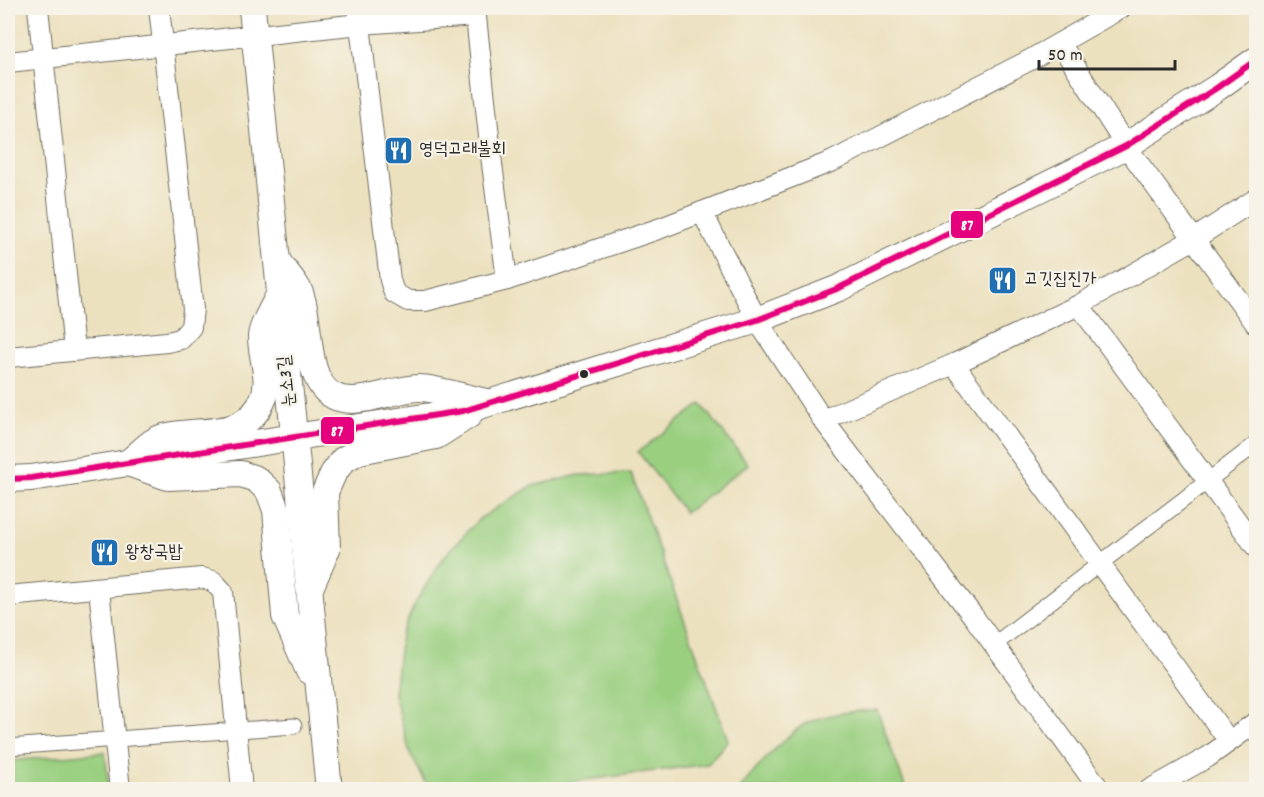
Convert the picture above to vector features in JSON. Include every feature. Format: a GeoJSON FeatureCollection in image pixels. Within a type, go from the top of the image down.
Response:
{"type":"FeatureCollection","features":[{"type":"Feature","properties":{"kind":"street"},"geometry":{"type":"LineString","coordinates":[[38,8],[74,350]]}},
{"type":"Feature","properties":{"kind":"street"},"geometry":{"type":"LineString","coordinates":[[8,357],[181,339],[191,327],[193,309],[159,8]]}},
{"type":"Feature","properties":{"kind":"street","name":"눈소3길"},"geometry":{"type":"LineString","coordinates":[[252,8],[328,789]]}},
{"type":"Feature","properties":{"kind":"street"},"geometry":{"type":"LineString","coordinates":[[359,16],[390,280],[394,293],[408,302],[425,301],[507,280],[702,212],[833,161],[1060,43],[1121,8]]}},
{"type":"Feature","properties":{"kind":"street"},"geometry":{"type":"LineString","coordinates":[[8,62],[255,35],[359,16],[476,12],[507,280]]}},
{"type":"Feature","properties":{"kind":"street"},"geometry":{"type":"LineString","coordinates":[[1060,43],[1126,146],[1257,324]]}},
{"type":"Feature","properties":{"kind":"street"},"geometry":{"type":"LineString","coordinates":[[8,479],[128,463],[464,411],[758,320],[839,288],[1126,146],[1257,60]]}},
{"type":"Feature","properties":{"kind":"street"},"geometry":{"type":"LineString","coordinates":[[823,420],[954,364],[1079,305],[1257,200]]}},
{"type":"Feature","properties":{"kind":"street"},"geometry":{"type":"LineString","coordinates":[[702,212],[758,320],[823,420],[994,644],[1100,789]]}},
{"type":"Feature","properties":{"kind":"street"},"geometry":{"type":"LineString","coordinates":[[276,260],[301,294],[314,369],[319,382],[332,394],[348,401],[365,400],[419,387],[489,403]]}},
{"type":"Feature","properties":{"kind":"street"},"geometry":{"type":"LineString","coordinates":[[128,463],[162,437],[233,429],[246,422],[258,408],[264,396],[267,383],[261,335],[280,293]]}},
{"type":"Feature","properties":{"kind":"street"},"geometry":{"type":"LineString","coordinates":[[1079,305],[1257,547]]}},
{"type":"Feature","properties":{"kind":"street"},"geometry":{"type":"LineString","coordinates":[[954,364],[1229,741]]}},
{"type":"Feature","properties":{"kind":"street"},"geometry":{"type":"LineString","coordinates":[[309,591],[327,549],[325,492],[333,474],[343,460],[359,451],[436,436],[489,403]]}},
{"type":"Feature","properties":{"kind":"street"},"geometry":{"type":"LineString","coordinates":[[994,644],[1257,444]]}},
{"type":"Feature","properties":{"kind":"street"},"geometry":{"type":"LineString","coordinates":[[128,463],[168,477],[241,474],[256,479],[269,491],[276,510],[285,616],[319,695]]}},
{"type":"Feature","properties":{"kind":"street"},"geometry":{"type":"LineString","coordinates":[[8,596],[202,578],[213,580],[223,592],[242,789]]}},
{"type":"Feature","properties":{"kind":"street"},"geometry":{"type":"LineString","coordinates":[[99,589],[120,789]]}},
{"type":"Feature","properties":{"kind":"street"},"geometry":{"type":"LineString","coordinates":[[1149,789],[1208,757],[1257,722]]}},
{"type":"Feature","properties":{"kind":"street"},"geometry":{"type":"LineString","coordinates":[[8,747],[294,726]]}},
{"type":"Feature","properties":{"kind":"green space"},"geometry":{"type":"Polygon","coordinates":[[[701,404],[748,464],[685,513],[638,452],[701,404]]]}},
{"type":"Feature","properties":{"kind":"green space"},"geometry":{"type":"Polygon","coordinates":[[[631,473],[728,740],[708,764],[518,789],[429,789],[410,753],[394,694],[401,634],[417,600],[443,558],[479,519],[532,486],[579,475],[631,473]]]}},
{"type":"Feature","properties":{"kind":"green space"},"geometry":{"type":"Polygon","coordinates":[[[877,710],[906,789],[740,789],[781,743],[807,723],[832,715],[877,710]]]}},
{"type":"Feature","properties":{"kind":"green space"},"geometry":{"type":"Polygon","coordinates":[[[105,752],[109,789],[11,789],[9,761],[105,752]]]}},
{"type":"Feature","properties":{"kind":"transit line","name":"87"},"geometry":{"type":"LineString","coordinates":[[8,479],[31,478],[463,411],[757,320],[839,288],[1126,146],[1256,60]]}},
{"type":"Feature","properties":{"kind":"place","name":"영덕고래불회"},"geometry":{"type":"Point","coordinates":[398,150]}},
{"type":"Feature","properties":{"kind":"place","name":"고깃집진가"},"geometry":{"type":"Point","coordinates":[1003,280]}},
{"type":"Feature","properties":{"kind":"place","name":"왕창국밥"},"geometry":{"type":"Point","coordinates":[104,553]}}]}
